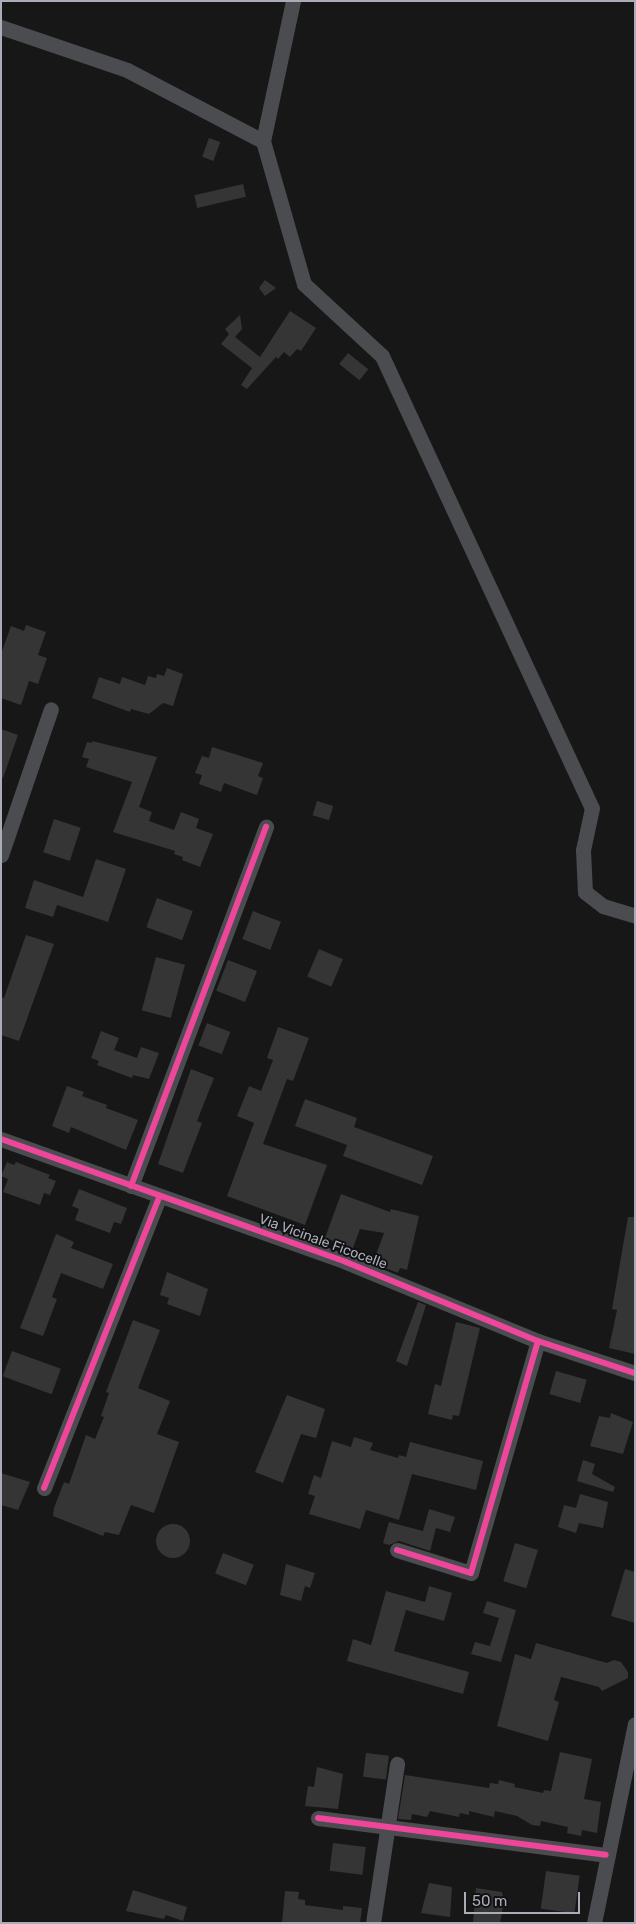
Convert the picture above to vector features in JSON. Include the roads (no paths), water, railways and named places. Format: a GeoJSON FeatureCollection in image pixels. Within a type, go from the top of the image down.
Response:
{"type":"FeatureCollection","features":[{"type":"Feature","properties":{"kind":"street"},"geometry":{"type":"LineString","coordinates":[[293,1],[263,141],[304,284],[382,356],[592,808],[583,850],[584,892],[603,906],[635,916]]}},
{"type":"Feature","properties":{"kind":"street"},"geometry":{"type":"LineString","coordinates":[[1,27],[127,70],[263,141]]}},
{"type":"Feature","properties":{"kind":"street"},"geometry":{"type":"LineString","coordinates":[[1,855],[51,709]]}},
{"type":"Feature","properties":{"kind":"street"},"geometry":{"type":"LineString","coordinates":[[132,1186],[266,826]]}},
{"type":"Feature","properties":{"kind":"street","name":"Via Vicinale Ficocelle"},"geometry":{"type":"LineString","coordinates":[[1,1139],[159,1197],[346,1262],[538,1342],[635,1373]]}},
{"type":"Feature","properties":{"kind":"street"},"geometry":{"type":"LineString","coordinates":[[44,1488],[159,1197]]}},
{"type":"Feature","properties":{"kind":"street"},"geometry":{"type":"LineString","coordinates":[[397,1550],[470,1573],[538,1342]]}},
{"type":"Feature","properties":{"kind":"street"},"geometry":{"type":"LineString","coordinates":[[594,1923],[606,1855],[635,1724]]}},
{"type":"Feature","properties":{"kind":"street"},"geometry":{"type":"LineString","coordinates":[[373,1923],[397,1764]]}},
{"type":"Feature","properties":{"kind":"street"},"geometry":{"type":"LineString","coordinates":[[318,1818],[606,1855]]}}]}
